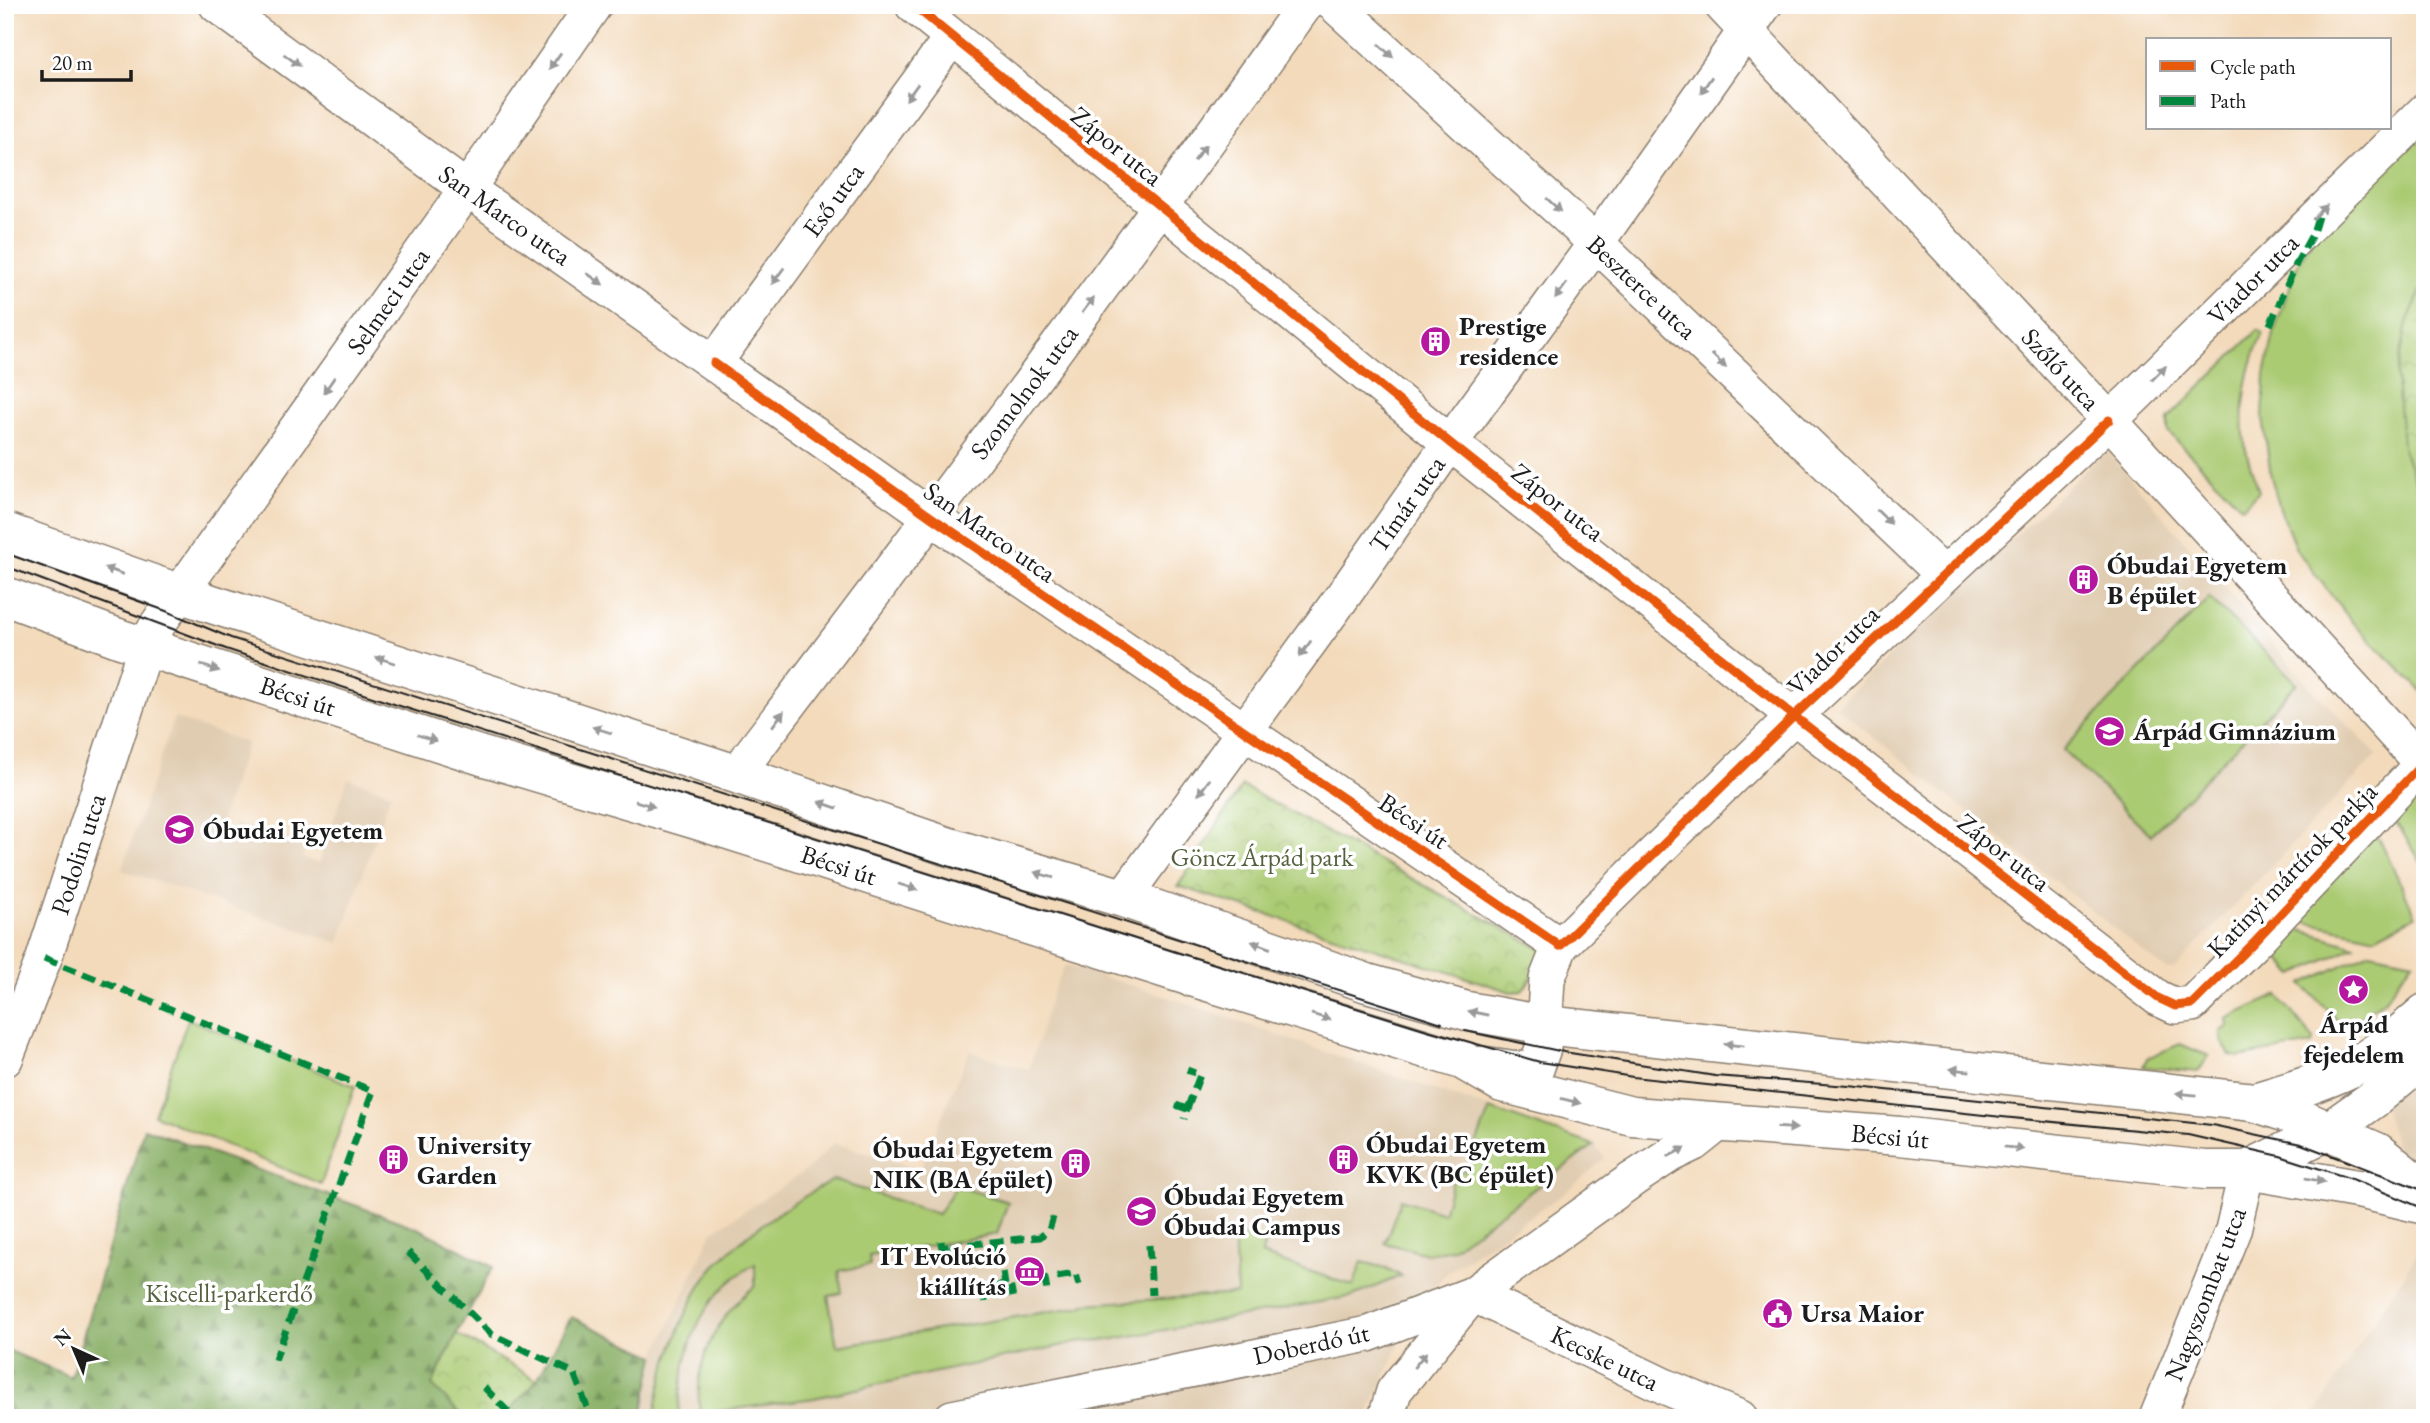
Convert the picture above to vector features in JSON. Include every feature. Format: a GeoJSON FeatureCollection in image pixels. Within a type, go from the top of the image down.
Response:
{"type":"FeatureCollection","features":[{"type":"Feature","properties":{"kind":"main road","name":"Bécsi út"},"geometry":{"type":"LineString","coordinates":[[5,533],[178,593],[736,774],[946,846],[1123,898],[1367,983],[1467,1011],[1545,1025],[2254,1102],[2330,1130],[2377,1152],[2425,1191]]}},
{"type":"Feature","properties":{"kind":"main road","name":"Bécsi út"},"geometry":{"type":"LineString","coordinates":[[5,596],[146,646],[482,756],[697,820],[1161,968],[1462,1060],[1502,1083],[1632,1116],[1900,1136],[2205,1170],[2247,1171],[2363,1189],[2425,1205]]}},
{"type":"Feature","properties":{"kind":"main road"},"geometry":{"type":"LineString","coordinates":[[2254,1102],[2312,1085],[2351,1068],[2397,1037],[2425,1013]]}},
{"type":"Feature","properties":{"kind":"main road","name":"Nagyszombat utca"},"geometry":{"type":"LineString","coordinates":[[2247,1171],[2330,1130],[2375,1098],[2425,1055]]}},
{"type":"Feature","properties":{"kind":"main road","name":"Bécsi út"},"geometry":{"type":"LineString","coordinates":[[2375,1098],[2364,1122],[2364,1130],[2377,1152]]}},
{"type":"Feature","properties":{"kind":"street","name":"San Marco utca"},"geometry":{"type":"LineString","coordinates":[[217,5],[467,189],[931,517],[1244,732]]}},
{"type":"Feature","properties":{"kind":"street","name":"Selmeci utca"},"geometry":{"type":"LineString","coordinates":[[146,646],[178,593],[219,541],[594,5]]}},
{"type":"Feature","properties":{"kind":"street","name":"Zápor utca"},"geometry":{"type":"LineString","coordinates":[[913,5],[1450,443],[1794,716],[2158,998],[2175,1006],[2192,1004]]}},
{"type":"Feature","properties":{"kind":"street","name":"Szomolnok utca"},"geometry":{"type":"LineString","coordinates":[[736,774],[1160,208],[1305,5]]}},
{"type":"Feature","properties":{"kind":"street","name":"Beszterce utca"},"geometry":{"type":"LineString","coordinates":[[1335,5],[1596,243],[1943,574]]}},
{"type":"Feature","properties":{"kind":"street","name":"Tímár utca"},"geometry":{"type":"LineString","coordinates":[[1123,898],[1596,243],[1744,13]]}},
{"type":"Feature","properties":{"kind":"street","name":"Szőlő utca"},"geometry":{"type":"LineString","coordinates":[[1744,13],[2423,766]]}},
{"type":"Feature","properties":{"kind":"street","name":"Eső utca"},"geometry":{"type":"LineString","coordinates":[[714,363],[952,37]]}},
{"type":"Feature","properties":{"kind":"street","name":"Viador utca"},"geometry":{"type":"LineString","coordinates":[[1462,1060],[1510,1068],[1536,1069],[1540,1062],[1545,1025],[1547,979],[1560,946],[1794,716],[2109,420],[2425,111]]}},
{"type":"Feature","properties":{"kind":"street","name":"Podolin utca"},"geometry":{"type":"LineString","coordinates":[[5,1059],[44,958],[146,646]]}},
{"type":"Feature","properties":{"kind":"street","name":"Bécsi út"},"geometry":{"type":"LineString","coordinates":[[1244,732],[1560,946]]}},
{"type":"Feature","properties":{"kind":"street","name":"Katinyi mártírok parkja"},"geometry":{"type":"LineString","coordinates":[[2192,1004],[2423,766]]}},
{"type":"Feature","properties":{"kind":"street"},"geometry":{"type":"LineString","coordinates":[[1632,1116],[1641,1159],[1633,1179]]}},
{"type":"Feature","properties":{"kind":"street","name":"Doberdó út"},"geometry":{"type":"LineString","coordinates":[[952,1418],[1368,1334],[1473,1294],[1633,1179],[1671,1154],[1694,1143],[1719,1123]]}},
{"type":"Feature","properties":{"kind":"street","name":"Nagyszombat utca"},"geometry":{"type":"LineString","coordinates":[[2157,1418],[2233,1230],[2247,1171]]}},
{"type":"Feature","properties":{"kind":"street"},"geometry":{"type":"LineString","coordinates":[[1386,1418],[1394,1391],[1473,1294]]}},
{"type":"Feature","properties":{"kind":"street","name":"Kecske utca"},"geometry":{"type":"LineString","coordinates":[[1473,1294],[1664,1387],[1740,1418]]}},
{"type":"Feature","properties":{"kind":"shaded area","name":"Árpád Gimnázium"},"geometry":{"type":"Polygon","coordinates":[[[2106,450],[2312,689],[2377,755],[2175,968],[2169,970],[1836,707],[2106,450]]]}},
{"type":"Feature","properties":{"kind":"shaded area","name":"Óbudai Egyetem"},"geometry":{"type":"Polygon","coordinates":[[[174,718],[247,743],[218,828],[230,833],[234,823],[306,847],[302,858],[319,863],[348,778],[391,793],[339,943],[122,870],[174,718]]]}},
{"type":"Feature","properties":{"kind":"shaded area","name":"Óbudai Egyetem Óbudai Campus"},"geometry":{"type":"Polygon","coordinates":[[[1065,965],[1162,995],[1594,1145],[1605,1158],[1569,1190],[1448,1272],[1417,1305],[1366,1418],[641,1418],[655,1356],[712,1232],[807,1170],[834,1143],[920,1169],[969,1051],[1029,1070],[1052,994],[1065,965]]]}},
{"type":"Feature","properties":{"kind":"shaded area"},"geometry":{"type":"Polygon","coordinates":[[[2425,1072],[2425,1418],[2313,1418],[2423,1244],[2384,1105],[2425,1072]]]}},
{"type":"Feature","properties":{"kind":"green space"},"geometry":{"type":"Polygon","coordinates":[[[2425,129],[2425,694],[2352,622],[2296,549],[2271,477],[2263,418],[2265,375],[2275,329],[2298,264],[2318,229],[2425,129]]]}},
{"type":"Feature","properties":{"kind":"green space"},"geometry":{"type":"Polygon","coordinates":[[[2425,282],[2425,508],[2402,446],[2397,376],[2407,322],[2425,282]]]}},
{"type":"Feature","properties":{"kind":"green space"},"geometry":{"type":"Polygon","coordinates":[[[2258,330],[2263,333],[2249,373],[2243,416],[2246,450],[2259,491],[2242,507],[2168,432],[2168,419],[2258,330]]]}},
{"type":"Feature","properties":{"kind":"green space"},"geometry":{"type":"Polygon","coordinates":[[[2209,598],[2297,683],[2151,835],[2063,750],[2209,598]]]}},
{"type":"Feature","properties":{"kind":"green space","name":"Göncz Árpád park"},"geometry":{"type":"Polygon","coordinates":[[[1242,786],[1549,953],[1522,991],[1511,992],[1178,886],[1242,786]]]}},
{"type":"Feature","properties":{"kind":"green space"},"geometry":{"type":"Polygon","coordinates":[[[2410,793],[2425,808],[2425,868],[2390,813],[2410,793]]]}},
{"type":"Feature","properties":{"kind":"green space"},"geometry":{"type":"Polygon","coordinates":[[[2375,830],[2416,916],[2376,937],[2291,919],[2375,830]]]}},
{"type":"Feature","properties":{"kind":"green space"},"geometry":{"type":"Polygon","coordinates":[[[2284,925],[2355,946],[2294,975],[2266,945],[2284,925]]]}},
{"type":"Feature","properties":{"kind":"green space"},"geometry":{"type":"Polygon","coordinates":[[[2370,952],[2413,961],[2384,1000],[2347,1028],[2302,984],[2370,952]]]}},
{"type":"Feature","properties":{"kind":"green space"},"geometry":{"type":"Polygon","coordinates":[[[2278,995],[2314,1040],[2313,1044],[2239,1057],[2230,1055],[2222,1042],[2221,1031],[2229,1026],[2226,1019],[2278,995]]]}},
{"type":"Feature","properties":{"kind":"green space"},"geometry":{"type":"Polygon","coordinates":[[[188,1019],[355,1086],[321,1184],[154,1115],[188,1019]]]}},
{"type":"Feature","properties":{"kind":"green space"},"geometry":{"type":"Polygon","coordinates":[[[2180,1044],[2209,1056],[2198,1072],[2143,1067],[2147,1058],[2180,1044]]]}},
{"type":"Feature","properties":{"kind":"green space"},"geometry":{"type":"Polygon","coordinates":[[[1490,1109],[1594,1145],[1452,1249],[1427,1254],[1385,1243],[1401,1199],[1443,1213],[1456,1170],[1465,1172],[1490,1109]]]}},
{"type":"Feature","properties":{"kind":"green space","name":"Kiscelli-parkerdő"},"geometry":{"type":"Polygon","coordinates":[[[144,1128],[420,1229],[493,1267],[432,1385],[466,1418],[5,1418],[5,1349],[71,1377],[144,1128]]]}},
{"type":"Feature","properties":{"kind":"green space"},"geometry":{"type":"Polygon","coordinates":[[[833,1180],[938,1214],[956,1186],[1008,1202],[997,1234],[869,1256],[870,1265],[839,1271],[842,1293],[828,1296],[837,1346],[1085,1304],[1237,1294],[1234,1233],[1264,1245],[1262,1255],[1353,1286],[1362,1262],[1386,1268],[1401,1276],[1353,1296],[1109,1340],[1083,1341],[814,1398],[700,1414],[700,1377],[710,1343],[729,1312],[755,1286],[755,1264],[718,1293],[705,1311],[688,1350],[678,1418],[655,1418],[668,1359],[685,1316],[705,1279],[729,1252],[756,1229],[833,1180]]]}},
{"type":"Feature","properties":{"kind":"green space"},"geometry":{"type":"Polygon","coordinates":[[[571,1317],[655,1356],[641,1418],[503,1418],[537,1380],[571,1317]]]}},
{"type":"Feature","properties":{"kind":"green space"},"geometry":{"type":"Polygon","coordinates":[[[457,1334],[537,1380],[503,1418],[463,1417],[432,1385],[457,1334]]]}},
{"type":"Feature","properties":{"kind":"tram line"},"geometry":{"type":"LineString","coordinates":[[5,553],[166,611],[231,638],[1442,1023]]}},
{"type":"Feature","properties":{"kind":"tram line"},"geometry":{"type":"LineString","coordinates":[[5,566],[226,649],[403,707],[1176,952],[1540,1062],[1633,1077],[2188,1135],[2280,1156],[2352,1179],[2425,1209]]}},
{"type":"Feature","properties":{"kind":"tram line"},"geometry":{"type":"LineString","coordinates":[[1465,1031],[1564,1052],[1715,1076],[1849,1086],[2212,1125],[2301,1144],[2425,1191]]}},
{"type":"Feature","properties":{"kind":"marked path"},"geometry":{"type":"LineString","coordinates":[[2270,325],[2297,262],[2313,233],[2319,213]]}},
{"type":"Feature","properties":{"kind":"marked path"},"geometry":{"type":"LineString","coordinates":[[44,958],[373,1091],[275,1360]]}},
{"type":"Feature","properties":{"kind":"marked path"},"geometry":{"type":"LineString","coordinates":[[1187,1070],[1200,1075],[1187,1109]]}},
{"type":"Feature","properties":{"kind":"marked path"},"geometry":{"type":"LineString","coordinates":[[1176,1105],[1187,1109],[1184,1119]]}},
{"type":"Feature","properties":{"kind":"marked path"},"geometry":{"type":"LineString","coordinates":[[954,1251],[953,1246],[1040,1237],[1049,1230],[1053,1217]]}},
{"type":"Feature","properties":{"kind":"marked path"},"geometry":{"type":"LineString","coordinates":[[941,1241],[942,1248],[953,1246]]}},
{"type":"Feature","properties":{"kind":"marked path"},"geometry":{"type":"LineString","coordinates":[[993,1242],[995,1265]]}},
{"type":"Feature","properties":{"kind":"marked path"},"geometry":{"type":"LineString","coordinates":[[1149,1245],[1152,1295]]}},
{"type":"Feature","properties":{"kind":"marked path"},"geometry":{"type":"LineString","coordinates":[[408,1252],[491,1334],[574,1373],[591,1418]]}},
{"type":"Feature","properties":{"kind":"marked path"},"geometry":{"type":"LineString","coordinates":[[1003,1272],[1005,1285],[1010,1284],[1013,1297]]}},
{"type":"Feature","properties":{"kind":"marked path"},"geometry":{"type":"LineString","coordinates":[[1057,1277],[1076,1274],[1079,1285]]}},
{"type":"Feature","properties":{"kind":"marked path"},"geometry":{"type":"LineString","coordinates":[[1021,1283],[1045,1279],[1047,1291]]}},
{"type":"Feature","properties":{"kind":"marked path"},"geometry":{"type":"LineString","coordinates":[[985,1302],[984,1288],[1005,1285]]}},
{"type":"Feature","properties":{"kind":"marked path"},"geometry":{"type":"LineString","coordinates":[[484,1387],[514,1418]]}},
{"type":"Feature","properties":{"kind":"cycle path"},"geometry":{"type":"LineString","coordinates":[[913,5],[1450,443],[1794,716],[2158,998],[2175,1006],[2192,1004],[2422,764]]}},
{"type":"Feature","properties":{"kind":"cycle path"},"geometry":{"type":"LineString","coordinates":[[714,363],[931,517],[1560,946],[1794,716],[2109,420]]}},
{"type":"Feature","properties":{"kind":"place","name":"Prestige residence"},"geometry":{"type":"Point","coordinates":[1436,341]}},
{"type":"Feature","properties":{"kind":"place","name":"Óbudai Egyetem B épület"},"geometry":{"type":"Point","coordinates":[2084,580]}},
{"type":"Feature","properties":{"kind":"place","name":"Árpád Gimnázium"},"geometry":{"type":"Point","coordinates":[2110,731]}},
{"type":"Feature","properties":{"kind":"place","name":"Óbudai Egyetem"},"geometry":{"type":"Point","coordinates":[180,830]}},
{"type":"Feature","properties":{"kind":"place","name":"Árpád fejedelem"},"geometry":{"type":"Point","coordinates":[2354,989]}},
{"type":"Feature","properties":{"kind":"place","name":"Óbudai Egyetem KVK (BC épület)"},"geometry":{"type":"Point","coordinates":[1343,1159]}},
{"type":"Feature","properties":{"kind":"place","name":"University Garden"},"geometry":{"type":"Point","coordinates":[394,1160]}},
{"type":"Feature","properties":{"kind":"place","name":"Óbudai Egyetem NIK (BA épület)"},"geometry":{"type":"Point","coordinates":[1076,1164]}},
{"type":"Feature","properties":{"kind":"place","name":"Óbudai Egyetem Óbudai Campus"},"geometry":{"type":"Point","coordinates":[1141,1211]}},
{"type":"Feature","properties":{"kind":"place","name":"IT Evolúció kiállítás"},"geometry":{"type":"Point","coordinates":[1029,1271]}},
{"type":"Feature","properties":{"kind":"place","name":"Ursa Maior"},"geometry":{"type":"Point","coordinates":[1778,1313]}}]}
